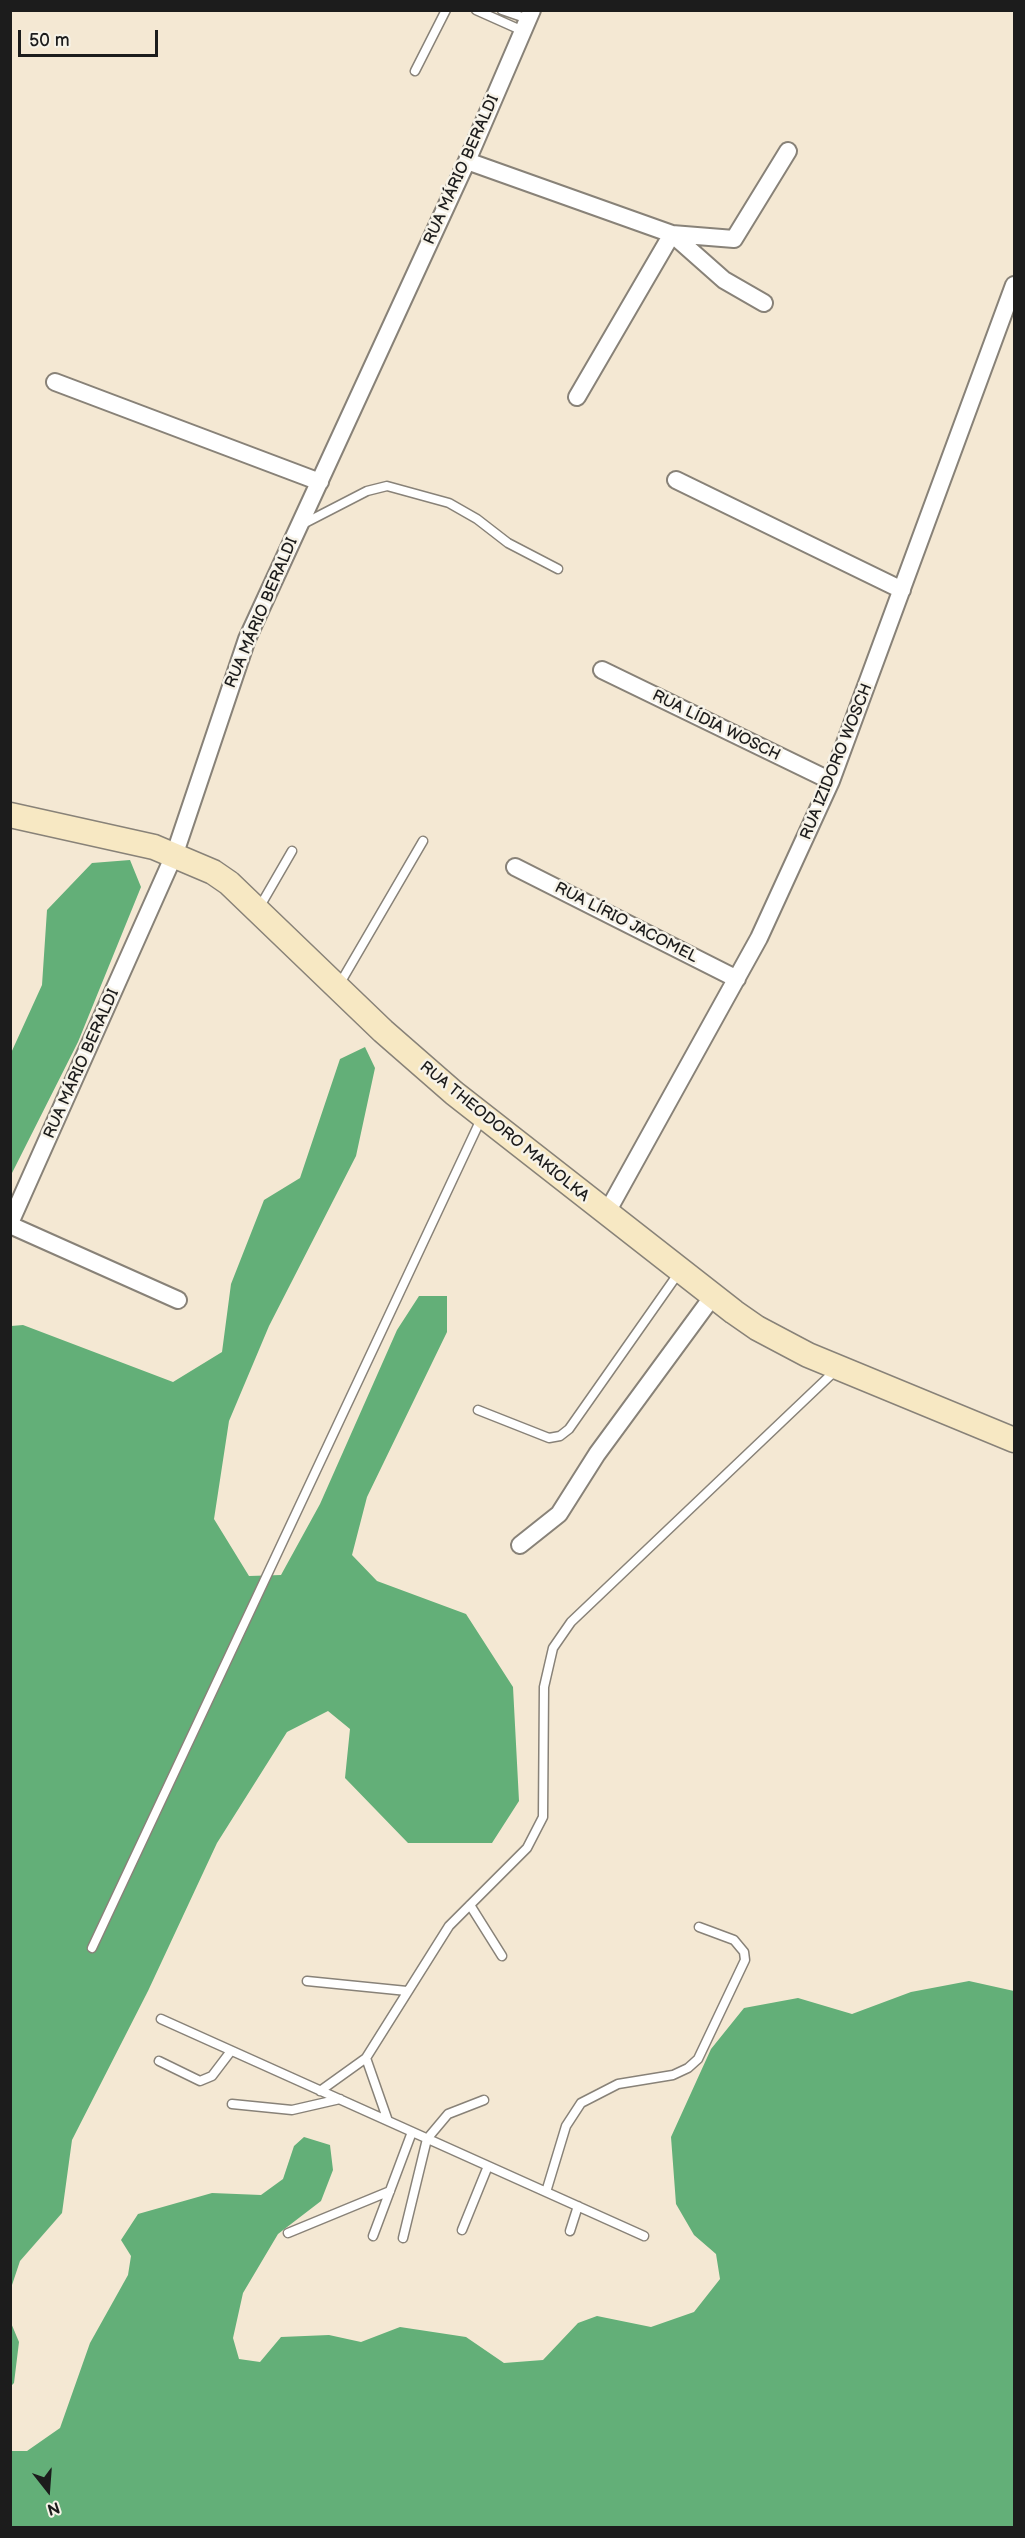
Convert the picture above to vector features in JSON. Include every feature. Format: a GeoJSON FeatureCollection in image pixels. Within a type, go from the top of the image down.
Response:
{"type":"FeatureCollection","features":[{"type":"Feature","properties":{"kind":"main road","name":"RUA THEODORO MAKIOLKA"},"geometry":{"type":"LineString","coordinates":[[10,815],[118,837],[175,854],[213,872],[258,910],[425,1069],[606,1214],[713,1296],[781,1342],[838,1368],[1014,1440]]}},
{"type":"Feature","properties":{"kind":"street","name":"RUA MÁRIO BERALDI"},"geometry":{"type":"LineString","coordinates":[[10,1224],[175,854],[237,665],[262,605],[467,161],[528,20]]}},
{"type":"Feature","properties":{"kind":"street"},"geometry":{"type":"LineString","coordinates":[[467,161],[672,234],[734,239],[788,151]]}},
{"type":"Feature","properties":{"kind":"street"},"geometry":{"type":"LineString","coordinates":[[672,234],[724,280],[764,303]]}},
{"type":"Feature","properties":{"kind":"street"},"geometry":{"type":"LineString","coordinates":[[577,397],[672,234]]}},
{"type":"Feature","properties":{"kind":"street","name":"RUA IZIDORO WOSCH"},"geometry":{"type":"LineString","coordinates":[[606,1214],[737,979],[778,898],[831,781],[1014,285]]}},
{"type":"Feature","properties":{"kind":"street"},"geometry":{"type":"LineString","coordinates":[[55,382],[320,482]]}},
{"type":"Feature","properties":{"kind":"street"},"geometry":{"type":"LineString","coordinates":[[676,480],[902,590]]}},
{"type":"Feature","properties":{"kind":"street","name":"RUA LÍDIA WOSCH"},"geometry":{"type":"LineString","coordinates":[[602,670],[831,781]]}},
{"type":"Feature","properties":{"kind":"street","name":"RUA LÍRIO JACOMEL"},"geometry":{"type":"LineString","coordinates":[[515,867],[737,979]]}},
{"type":"Feature","properties":{"kind":"street"},"geometry":{"type":"LineString","coordinates":[[10,1224],[178,1300]]}},
{"type":"Feature","properties":{"kind":"street"},"geometry":{"type":"LineString","coordinates":[[520,1545],[560,1514],[597,1454],[713,1296]]}},
{"type":"Feature","properties":{"kind":"lane"},"geometry":{"type":"LineString","coordinates":[[415,71],[446,10]]}},
{"type":"Feature","properties":{"kind":"lane"},"geometry":{"type":"LineString","coordinates":[[476,10],[528,20]]}},
{"type":"Feature","properties":{"kind":"lane"},"geometry":{"type":"LineString","coordinates":[[502,10],[528,20]]}},
{"type":"Feature","properties":{"kind":"lane"},"geometry":{"type":"LineString","coordinates":[[300,526],[367,491],[387,486],[449,503],[477,519],[508,543],[558,568]]}},
{"type":"Feature","properties":{"kind":"lane"},"geometry":{"type":"LineString","coordinates":[[338,988],[423,841]]}},
{"type":"Feature","properties":{"kind":"lane"},"geometry":{"type":"LineString","coordinates":[[258,910],[292,850]]}},
{"type":"Feature","properties":{"kind":"lane"},"geometry":{"type":"LineString","coordinates":[[92,1948],[482,1116]]}},
{"type":"Feature","properties":{"kind":"lane"},"geometry":{"type":"LineString","coordinates":[[478,1410],[549,1438],[560,1436],[569,1429],[680,1270]]}},
{"type":"Feature","properties":{"kind":"lane"},"geometry":{"type":"LineString","coordinates":[[320,2091],[366,2058],[449,1926],[526,1848],[543,1817],[544,1687],[553,1648],[571,1622],[838,1368]]}},
{"type":"Feature","properties":{"kind":"lane"},"geometry":{"type":"LineString","coordinates":[[470,1905],[502,1956]]}},
{"type":"Feature","properties":{"kind":"lane"},"geometry":{"type":"LineString","coordinates":[[546,2192],[566,2126],[581,2103],[618,2084],[673,2075],[688,2068],[698,2059],[745,1960],[744,1952],[734,1940],[699,1927]]}},
{"type":"Feature","properties":{"kind":"lane"},"geometry":{"type":"LineString","coordinates":[[307,1981],[407,1991]]}},
{"type":"Feature","properties":{"kind":"lane"},"geometry":{"type":"LineString","coordinates":[[161,2019],[644,2236]]}},
{"type":"Feature","properties":{"kind":"lane"},"geometry":{"type":"LineString","coordinates":[[159,2061],[200,2081],[212,2076],[231,2051]]}},
{"type":"Feature","properties":{"kind":"lane"},"geometry":{"type":"LineString","coordinates":[[366,2058],[388,2121]]}},
{"type":"Feature","properties":{"kind":"lane"},"geometry":{"type":"LineString","coordinates":[[232,2104],[292,2110],[340,2099]]}},
{"type":"Feature","properties":{"kind":"lane"},"geometry":{"type":"LineString","coordinates":[[403,2238],[428,2139],[448,2114],[484,2100]]}},
{"type":"Feature","properties":{"kind":"lane"},"geometry":{"type":"LineString","coordinates":[[373,2236],[412,2132]]}},
{"type":"Feature","properties":{"kind":"lane"},"geometry":{"type":"LineString","coordinates":[[462,2230],[488,2166]]}},
{"type":"Feature","properties":{"kind":"lane"},"geometry":{"type":"LineString","coordinates":[[288,2233],[390,2191]]}},
{"type":"Feature","properties":{"kind":"lane"},"geometry":{"type":"LineString","coordinates":[[570,2232],[578,2206]]}},
{"type":"Feature","properties":{"kind":"green space"},"geometry":{"type":"Polygon","coordinates":[[[130,860],[141,887],[78,1042],[11,1175],[11,1053],[42,985],[47,910],[92,863],[130,860]]]}},
{"type":"Feature","properties":{"kind":"green space"},"geometry":{"type":"Polygon","coordinates":[[[365,1047],[375,1068],[356,1156],[269,1326],[229,1421],[214,1519],[249,1576],[281,1575],[320,1504],[397,1330],[419,1296],[447,1296],[447,1332],[367,1497],[352,1555],[377,1581],[466,1614],[513,1687],[519,1801],[492,1843],[408,1843],[345,1778],[350,1729],[328,1711],[287,1732],[217,1843],[148,1991],[72,2140],[62,2213],[20,2261],[11,2288],[11,1326],[23,1325],[173,1382],[222,1352],[231,1284],[264,1200],[300,1178],[340,1059],[365,1047]]]}},
{"type":"Feature","properties":{"kind":"green space"},"geometry":{"type":"Polygon","coordinates":[[[969,1981],[1014,1991],[1014,2527],[11,2527],[11,2451],[27,2451],[60,2428],[90,2343],[128,2275],[131,2256],[121,2240],[138,2214],[212,2193],[261,2195],[283,2179],[294,2146],[304,2137],[330,2145],[333,2170],[321,2201],[278,2234],[243,2293],[233,2338],[239,2359],[260,2362],[281,2337],[329,2335],[361,2342],[400,2327],[466,2337],[504,2363],[543,2360],[578,2323],[597,2316],[651,2327],[694,2312],[720,2279],[716,2254],[694,2235],[676,2204],[671,2137],[711,2049],[744,2008],[798,1998],[852,2014],[911,1992],[969,1981]]]}},
{"type":"Feature","properties":{"kind":"green space"},"geometry":{"type":"Polygon","coordinates":[[[11,2323],[19,2342],[14,2383],[11,2386],[11,2323]]]}}]}
